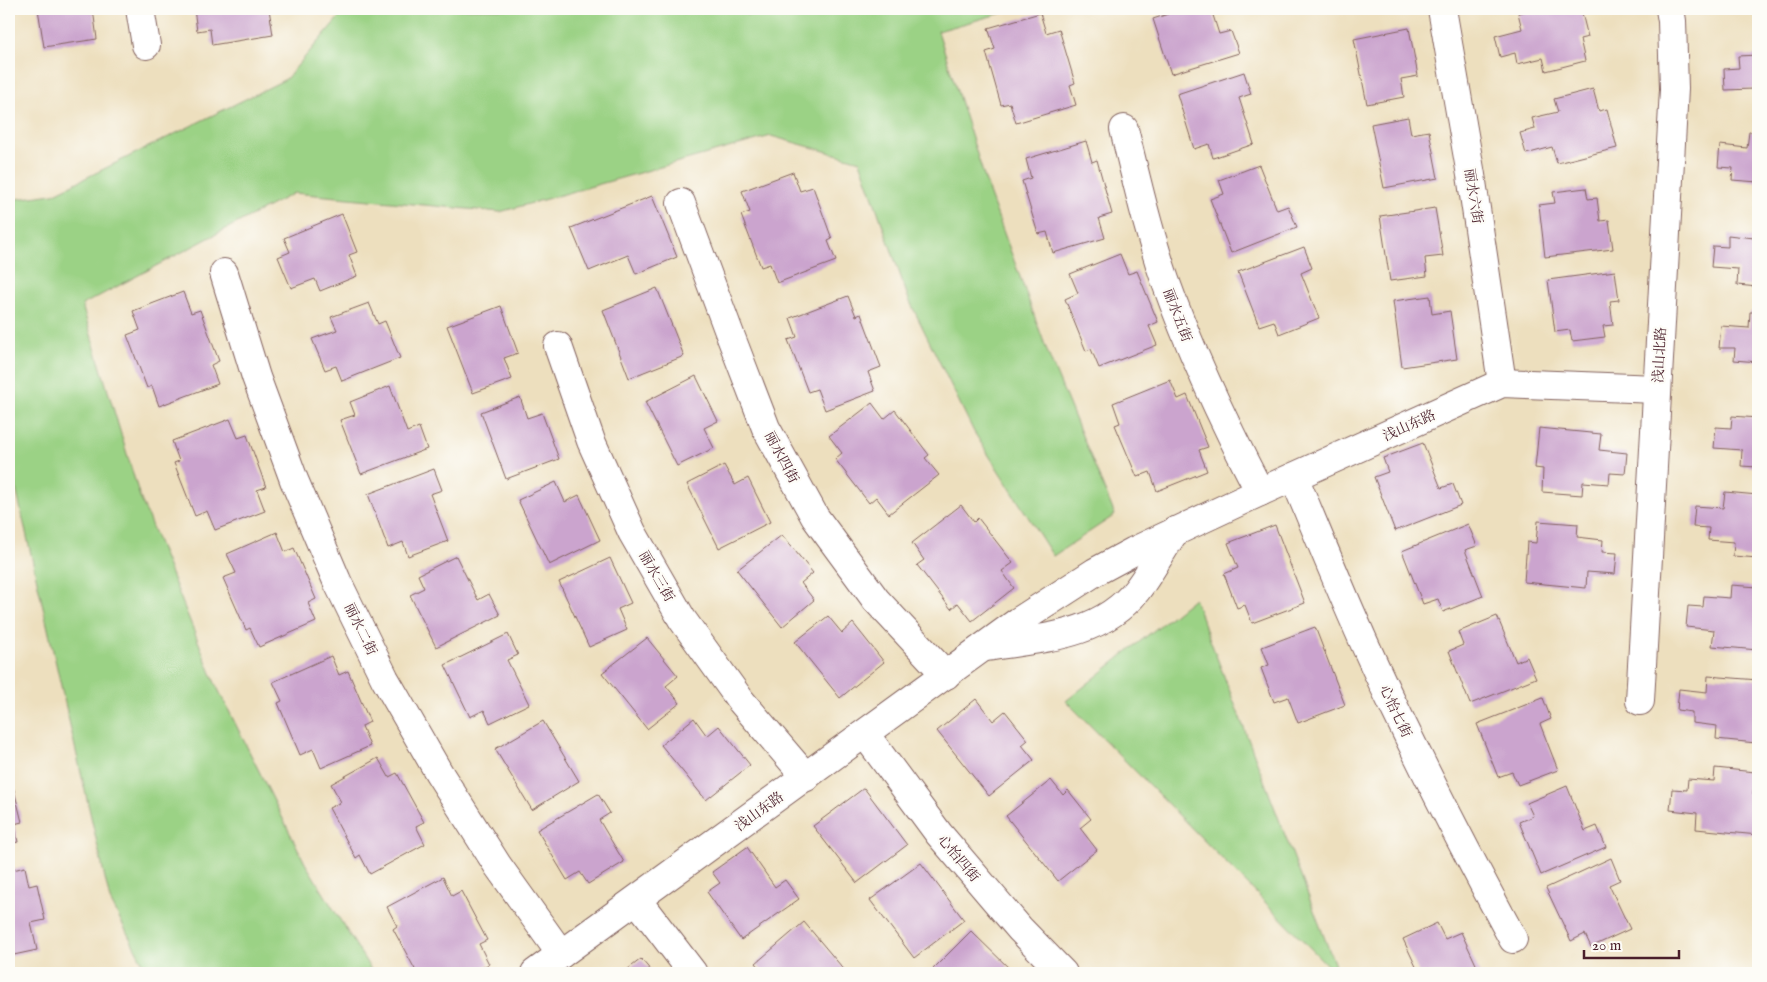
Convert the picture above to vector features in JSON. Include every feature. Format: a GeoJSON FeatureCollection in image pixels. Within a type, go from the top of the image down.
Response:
{"type":"FeatureCollection","features":[{"type":"Feature","properties":{"kind":"lane"},"geometry":{"type":"LineString","coordinates":[[140,9],[146,45]]}},
{"type":"Feature","properties":{"kind":"lane","name":"丽水六街"},"geometry":{"type":"LineString","coordinates":[[1442,9],[1468,157],[1502,383]]}},
{"type":"Feature","properties":{"kind":"lane","name":"浅山北路"},"geometry":{"type":"LineString","coordinates":[[1640,701],[1674,90],[1670,9]]}},
{"type":"Feature","properties":{"kind":"lane","name":"丽水五街"},"geometry":{"type":"LineString","coordinates":[[1124,129],[1142,204],[1178,316],[1224,423],[1260,492]]}},
{"type":"Feature","properties":{"kind":"lane","name":"丽水四街"},"geometry":{"type":"LineString","coordinates":[[681,203],[766,428],[815,518],[876,600],[946,675]]}},
{"type":"Feature","properties":{"kind":"lane","name":"丽水二街"},"geometry":{"type":"LineString","coordinates":[[224,272],[256,377],[294,480],[337,581],[385,679],[439,773],[498,866],[561,954]]}},
{"type":"Feature","properties":{"kind":"lane","name":"丽水三街"},"geometry":{"type":"LineString","coordinates":[[558,346],[591,441],[637,540],[682,619],[741,701],[806,777]]}},
{"type":"Feature","properties":{"kind":"lane","name":"浅山东路"},"geometry":{"type":"LineString","coordinates":[[535,973],[1048,600],[1094,572],[1174,531],[1502,383],[1657,389]]}},
{"type":"Feature","properties":{"kind":"lane","name":"心怡七街"},"geometry":{"type":"LineString","coordinates":[[1294,476],[1343,595],[1396,712],[1453,826],[1513,939]]}},
{"type":"Feature","properties":{"kind":"lane","name":"浅山东路"},"geometry":{"type":"LineString","coordinates":[[982,648],[1080,630],[1102,620],[1121,607],[1137,590],[1174,531]]}},
{"type":"Feature","properties":{"kind":"lane","name":"心怡四街"},"geometry":{"type":"LineString","coordinates":[[865,734],[939,834],[1020,929],[1063,973]]}},
{"type":"Feature","properties":{"kind":"lane"},"geometry":{"type":"LineString","coordinates":[[637,900],[693,973]]}},
{"type":"Feature","properties":{"kind":"green space"},"geometry":{"type":"Polygon","coordinates":[[[346,9],[734,9],[747,15],[764,9],[1016,9],[938,31],[990,195],[1049,356],[1115,515],[1053,556],[974,432],[909,300],[860,161],[771,136],[500,212],[294,193],[82,305],[140,497],[215,683],[305,863],[373,973],[148,973],[110,900],[9,458],[9,200],[53,194],[286,79],[346,9]]]}},
{"type":"Feature","properties":{"kind":"green space"},"geometry":{"type":"Polygon","coordinates":[[[1194,598],[1338,973],[1335,973],[1066,701],[1194,598]]]}},
{"type":"Feature","properties":{"kind":"building"},"geometry":{"type":"Polygon","coordinates":[[[38,9],[93,9],[97,39],[44,47],[38,9]]]}},
{"type":"Feature","properties":{"kind":"building"},"geometry":{"type":"Polygon","coordinates":[[[194,9],[269,9],[273,35],[212,45],[210,29],[197,31],[194,9]]]}},
{"type":"Feature","properties":{"kind":"building"},"geometry":{"type":"Polygon","coordinates":[[[1167,9],[1211,9],[1219,34],[1231,31],[1239,53],[1171,74],[1153,19],[1168,14],[1167,9]]]}},
{"type":"Feature","properties":{"kind":"building"},"geometry":{"type":"Polygon","coordinates":[[[1536,9],[1581,9],[1588,37],[1580,39],[1585,61],[1546,71],[1543,58],[1517,64],[1515,53],[1500,57],[1495,36],[1522,29],[1518,13],[1536,9]]]}},
{"type":"Feature","properties":{"kind":"building"},"geometry":{"type":"Polygon","coordinates":[[[1040,13],[1046,33],[1059,29],[1075,83],[1070,85],[1076,105],[1016,123],[1010,103],[1001,105],[986,52],[995,49],[988,28],[1040,13]]]}},
{"type":"Feature","properties":{"kind":"building"},"geometry":{"type":"Polygon","coordinates":[[[1409,28],[1418,76],[1401,79],[1404,97],[1367,104],[1354,39],[1409,28]]]}},
{"type":"Feature","properties":{"kind":"building"},"geometry":{"type":"Polygon","coordinates":[[[1758,55],[1758,105],[1754,105],[1753,89],[1725,90],[1724,69],[1739,68],[1738,56],[1758,55]]]}},
{"type":"Feature","properties":{"kind":"building"},"geometry":{"type":"Polygon","coordinates":[[[1244,72],[1251,94],[1239,98],[1254,144],[1213,158],[1209,144],[1194,149],[1177,94],[1244,72]]]}},
{"type":"Feature","properties":{"kind":"building"},"geometry":{"type":"Polygon","coordinates":[[[1593,89],[1599,111],[1607,109],[1617,148],[1557,163],[1552,147],[1526,154],[1520,133],[1535,129],[1532,118],[1558,112],[1554,99],[1593,89]]]}},
{"type":"Feature","properties":{"kind":"building"},"geometry":{"type":"Polygon","coordinates":[[[1408,117],[1411,134],[1429,131],[1438,178],[1384,188],[1371,124],[1408,117]]]}},
{"type":"Feature","properties":{"kind":"building"},"geometry":{"type":"Polygon","coordinates":[[[1749,132],[1758,132],[1758,182],[1732,180],[1733,168],[1718,167],[1720,145],[1747,148],[1749,132]]]}},
{"type":"Feature","properties":{"kind":"building"},"geometry":{"type":"Polygon","coordinates":[[[1086,141],[1092,162],[1097,160],[1112,214],[1099,218],[1105,238],[1053,253],[1047,232],[1038,234],[1022,181],[1031,178],[1026,159],[1086,141]]]}},
{"type":"Feature","properties":{"kind":"building"},"geometry":{"type":"Polygon","coordinates":[[[1259,165],[1277,210],[1288,206],[1297,227],[1231,253],[1210,199],[1224,194],[1219,180],[1259,165]]]}},
{"type":"Feature","properties":{"kind":"building"},"geometry":{"type":"Polygon","coordinates":[[[793,172],[800,191],[813,187],[832,239],[828,241],[836,261],[777,283],[770,264],[761,267],[741,215],[750,212],[742,191],[793,172]]]}},
{"type":"Feature","properties":{"kind":"building"},"geometry":{"type":"Polygon","coordinates":[[[1586,188],[1588,199],[1597,198],[1600,221],[1609,220],[1613,249],[1545,257],[1539,205],[1555,203],[1553,192],[1586,188]]]}},
{"type":"Feature","properties":{"kind":"building"},"geometry":{"type":"Polygon","coordinates":[[[652,196],[677,257],[636,274],[628,255],[589,271],[571,228],[652,196]]]}},
{"type":"Feature","properties":{"kind":"building"},"geometry":{"type":"Polygon","coordinates":[[[1435,208],[1443,256],[1425,258],[1427,276],[1390,281],[1380,216],[1435,208]]]}},
{"type":"Feature","properties":{"kind":"building"},"geometry":{"type":"Polygon","coordinates":[[[342,214],[357,252],[349,255],[357,276],[320,291],[315,279],[291,288],[278,257],[290,252],[284,238],[342,214]]]}},
{"type":"Feature","properties":{"kind":"building"},"geometry":{"type":"Polygon","coordinates":[[[1755,224],[1758,225],[1758,287],[1737,285],[1738,269],[1711,267],[1713,246],[1728,247],[1728,235],[1754,238],[1755,224]]]}},
{"type":"Feature","properties":{"kind":"building"},"geometry":{"type":"Polygon","coordinates":[[[1304,247],[1312,268],[1301,273],[1319,318],[1279,334],[1274,321],[1259,326],[1238,272],[1304,247]]]}},
{"type":"Feature","properties":{"kind":"building"},"geometry":{"type":"Polygon","coordinates":[[[1120,254],[1128,274],[1137,271],[1158,322],[1149,326],[1157,345],[1099,368],[1091,349],[1086,351],[1065,299],[1078,293],[1070,274],[1120,254]]]}},
{"type":"Feature","properties":{"kind":"building"},"geometry":{"type":"Polygon","coordinates":[[[1615,271],[1619,300],[1610,301],[1613,325],[1603,326],[1605,337],[1572,341],[1570,330],[1555,332],[1548,280],[1615,271]]]}},
{"type":"Feature","properties":{"kind":"building"},"geometry":{"type":"Polygon","coordinates":[[[657,288],[684,356],[629,378],[603,310],[657,288]]]}},
{"type":"Feature","properties":{"kind":"building"},"geometry":{"type":"Polygon","coordinates":[[[183,292],[191,313],[200,310],[219,361],[211,365],[218,384],[159,406],[152,386],[147,388],[127,335],[140,330],[133,311],[183,292]]]}},
{"type":"Feature","properties":{"kind":"building"},"geometry":{"type":"Polygon","coordinates":[[[848,296],[856,316],[861,314],[881,367],[868,372],[875,391],[825,410],[817,389],[808,392],[788,340],[797,337],[790,318],[848,296]]]}},
{"type":"Feature","properties":{"kind":"building"},"geometry":{"type":"Polygon","coordinates":[[[1430,296],[1432,314],[1450,311],[1457,359],[1402,367],[1393,301],[1430,296]]]}},
{"type":"Feature","properties":{"kind":"building"},"geometry":{"type":"Polygon","coordinates":[[[369,303],[378,324],[385,321],[400,358],[342,381],[336,366],[325,370],[312,339],[337,330],[331,317],[369,303]]]}},
{"type":"Feature","properties":{"kind":"building"},"geometry":{"type":"Polygon","coordinates":[[[501,306],[518,353],[504,358],[512,379],[473,393],[447,326],[501,306]]]}},
{"type":"Feature","properties":{"kind":"building"},"geometry":{"type":"Polygon","coordinates":[[[1750,312],[1758,312],[1758,362],[1734,360],[1735,348],[1719,348],[1721,326],[1749,328],[1750,312]]]}},
{"type":"Feature","properties":{"kind":"building"},"geometry":{"type":"Polygon","coordinates":[[[696,376],[718,421],[704,428],[714,448],[677,466],[645,402],[696,376]]]}},
{"type":"Feature","properties":{"kind":"building"},"geometry":{"type":"Polygon","coordinates":[[[1170,380],[1178,399],[1187,395],[1208,447],[1199,450],[1207,471],[1157,491],[1150,472],[1137,477],[1115,425],[1120,423],[1113,403],[1170,380]]]}},
{"type":"Feature","properties":{"kind":"building"},"geometry":{"type":"Polygon","coordinates":[[[390,386],[407,432],[419,427],[427,449],[361,474],[340,420],[355,415],[350,402],[390,386]]]}},
{"type":"Feature","properties":{"kind":"building"},"geometry":{"type":"Polygon","coordinates":[[[520,397],[527,418],[542,413],[559,459],[506,479],[481,412],[520,397]]]}},
{"type":"Feature","properties":{"kind":"building"},"geometry":{"type":"Polygon","coordinates":[[[872,403],[884,419],[895,410],[929,455],[925,458],[939,475],[889,514],[876,497],[869,503],[835,459],[842,453],[829,436],[872,403]]]}},
{"type":"Feature","properties":{"kind":"building"},"geometry":{"type":"Polygon","coordinates":[[[1732,416],[1758,418],[1758,467],[1741,466],[1742,450],[1714,448],[1716,427],[1731,428],[1732,416]]]}},
{"type":"Feature","properties":{"kind":"building"},"geometry":{"type":"Polygon","coordinates":[[[230,419],[238,438],[247,435],[266,487],[257,490],[265,511],[215,530],[207,511],[195,516],[174,463],[179,461],[172,441],[230,419]]]}},
{"type":"Feature","properties":{"kind":"building"},"geometry":{"type":"Polygon","coordinates":[[[1539,428],[1601,434],[1599,450],[1627,453],[1625,474],[1610,473],[1609,484],[1583,482],[1582,495],[1542,492],[1543,469],[1535,468],[1539,428]]]}},
{"type":"Feature","properties":{"kind":"building"},"geometry":{"type":"Polygon","coordinates":[[[1423,443],[1441,488],[1453,484],[1461,505],[1395,531],[1374,477],[1388,472],[1383,458],[1423,443]]]}},
{"type":"Feature","properties":{"kind":"building"},"geometry":{"type":"Polygon","coordinates":[[[724,465],[735,485],[748,478],[770,522],[719,548],[687,484],[724,465]]]}},
{"type":"Feature","properties":{"kind":"building"},"geometry":{"type":"Polygon","coordinates":[[[434,469],[442,490],[430,494],[448,541],[408,556],[403,542],[388,548],[368,494],[434,469]]]}},
{"type":"Feature","properties":{"kind":"building"},"geometry":{"type":"Polygon","coordinates":[[[556,482],[565,502],[579,495],[600,540],[549,565],[518,500],[556,482]]]}},
{"type":"Feature","properties":{"kind":"building"},"geometry":{"type":"Polygon","coordinates":[[[1725,492],[1758,495],[1758,558],[1733,556],[1734,542],[1708,540],[1709,528],[1693,527],[1695,506],[1723,508],[1725,492]]]}},
{"type":"Feature","properties":{"kind":"building"},"geometry":{"type":"Polygon","coordinates":[[[961,505],[974,522],[978,518],[1013,563],[1002,571],[1014,588],[972,621],[958,603],[951,609],[917,565],[924,560],[912,543],[961,505]]]}},
{"type":"Feature","properties":{"kind":"building"},"geometry":{"type":"Polygon","coordinates":[[[1538,521],[1578,524],[1577,537],[1603,540],[1602,552],[1617,553],[1615,574],[1587,572],[1586,588],[1524,582],[1527,542],[1536,543],[1538,521]]]}},
{"type":"Feature","properties":{"kind":"building"},"geometry":{"type":"Polygon","coordinates":[[[1468,524],[1477,546],[1465,550],[1483,596],[1443,612],[1438,599],[1423,604],[1402,551],[1468,524]]]}},
{"type":"Feature","properties":{"kind":"building"},"geometry":{"type":"Polygon","coordinates":[[[1275,525],[1305,603],[1252,623],[1245,605],[1237,608],[1224,574],[1238,568],[1228,543],[1275,525]]]}},
{"type":"Feature","properties":{"kind":"building"},"geometry":{"type":"Polygon","coordinates":[[[277,532],[285,552],[294,548],[316,599],[308,603],[316,622],[259,647],[250,628],[246,630],[223,578],[236,573],[227,554],[277,532]]]}},
{"type":"Feature","properties":{"kind":"building"},"geometry":{"type":"Polygon","coordinates":[[[782,535],[813,573],[801,583],[814,600],[782,627],[737,570],[782,535]]]}},
{"type":"Feature","properties":{"kind":"building"},"geometry":{"type":"Polygon","coordinates":[[[456,556],[478,600],[489,594],[500,615],[436,647],[410,595],[424,588],[418,575],[456,556]]]}},
{"type":"Feature","properties":{"kind":"building"},"geometry":{"type":"Polygon","coordinates":[[[610,558],[631,603],[618,609],[627,630],[589,647],[559,582],[610,558]]]}},
{"type":"Feature","properties":{"kind":"building"},"geometry":{"type":"Polygon","coordinates":[[[1731,585],[1758,587],[1758,650],[1712,646],[1714,630],[1686,627],[1688,606],[1703,607],[1704,596],[1730,598],[1731,585]]]}},
{"type":"Feature","properties":{"kind":"building"},"geometry":{"type":"Polygon","coordinates":[[[828,616],[842,633],[853,623],[884,662],[840,698],[795,642],[828,616]]]}},
{"type":"Feature","properties":{"kind":"building"},"geometry":{"type":"Polygon","coordinates":[[[1497,616],[1516,662],[1527,657],[1536,678],[1470,704],[1449,651],[1463,645],[1458,632],[1497,616]]]}},
{"type":"Feature","properties":{"kind":"building"},"geometry":{"type":"Polygon","coordinates":[[[1315,627],[1345,705],[1298,723],[1288,697],[1274,702],[1261,668],[1269,665],[1262,647],[1315,627]]]}},
{"type":"Feature","properties":{"kind":"building"},"geometry":{"type":"Polygon","coordinates":[[[508,634],[518,655],[507,660],[529,704],[490,723],[484,710],[470,717],[445,665],[508,634]]]}},
{"type":"Feature","properties":{"kind":"building"},"geometry":{"type":"Polygon","coordinates":[[[647,638],[678,676],[666,686],[680,703],[647,729],[602,673],[647,638]]]}},
{"type":"Feature","properties":{"kind":"building"},"geometry":{"type":"Polygon","coordinates":[[[331,656],[339,675],[348,671],[370,722],[362,726],[370,746],[321,768],[313,749],[300,755],[278,703],[282,701],[273,682],[331,656]]]}},
{"type":"Feature","properties":{"kind":"building"},"geometry":{"type":"Polygon","coordinates":[[[1708,676],[1758,680],[1756,743],[1716,739],[1717,726],[1692,723],[1692,712],[1677,710],[1679,689],[1707,692],[1708,676]]]}},
{"type":"Feature","properties":{"kind":"building"},"geometry":{"type":"Polygon","coordinates":[[[1543,698],[1551,719],[1540,724],[1558,770],[1518,785],[1512,772],[1498,777],[1477,724],[1543,698]]]}},
{"type":"Feature","properties":{"kind":"building"},"geometry":{"type":"Polygon","coordinates":[[[976,699],[993,721],[1005,711],[1028,740],[1022,745],[1034,760],[989,796],[937,731],[976,699]]]}},
{"type":"Feature","properties":{"kind":"building"},"geometry":{"type":"Polygon","coordinates":[[[694,718],[707,736],[719,726],[750,765],[706,800],[661,745],[694,718]]]}},
{"type":"Feature","properties":{"kind":"building"},"geometry":{"type":"Polygon","coordinates":[[[543,721],[579,781],[532,810],[495,749],[543,721]]]}},
{"type":"Feature","properties":{"kind":"building"},"geometry":{"type":"Polygon","coordinates":[[[378,758],[389,777],[397,773],[424,822],[416,826],[425,844],[370,874],[360,855],[356,858],[329,808],[341,802],[331,784],[378,758]]]}},
{"type":"Feature","properties":{"kind":"building"},"geometry":{"type":"Polygon","coordinates":[[[1715,768],[1755,772],[1753,794],[1758,795],[1758,835],[1696,829],[1697,813],[1670,810],[1672,789],[1687,790],[1688,779],[1714,781],[1715,768]]]}},
{"type":"Feature","properties":{"kind":"building"},"geometry":{"type":"Polygon","coordinates":[[[1051,780],[1063,795],[1068,790],[1091,819],[1080,828],[1097,850],[1058,881],[1006,816],[1051,780]]]}},
{"type":"Feature","properties":{"kind":"building"},"geometry":{"type":"Polygon","coordinates":[[[13,786],[22,822],[14,824],[18,842],[9,844],[9,787],[13,786]]]}},
{"type":"Feature","properties":{"kind":"building"},"geometry":{"type":"Polygon","coordinates":[[[1567,786],[1585,831],[1597,826],[1606,847],[1541,875],[1519,822],[1533,816],[1527,803],[1567,786]]]}},
{"type":"Feature","properties":{"kind":"building"},"geometry":{"type":"Polygon","coordinates":[[[864,788],[907,845],[857,883],[813,826],[864,788]]]}},
{"type":"Feature","properties":{"kind":"building"},"geometry":{"type":"Polygon","coordinates":[[[598,794],[610,813],[599,820],[624,862],[588,884],[580,872],[567,880],[537,830],[598,794]]]}},
{"type":"Feature","properties":{"kind":"building"},"geometry":{"type":"Polygon","coordinates":[[[747,847],[775,887],[785,880],[799,899],[741,940],[707,892],[720,883],[712,872],[747,847]]]}},
{"type":"Feature","properties":{"kind":"building"},"geometry":{"type":"Polygon","coordinates":[[[1611,858],[1620,880],[1609,885],[1630,929],[1591,947],[1585,934],[1571,941],[1546,888],[1611,858]]]}},
{"type":"Feature","properties":{"kind":"building"},"geometry":{"type":"Polygon","coordinates":[[[921,863],[964,920],[914,958],[870,900],[921,863]]]}},
{"type":"Feature","properties":{"kind":"building"},"geometry":{"type":"Polygon","coordinates":[[[25,867],[29,886],[37,884],[45,920],[31,923],[37,950],[9,956],[9,871],[25,867]]]}},
{"type":"Feature","properties":{"kind":"building"},"geometry":{"type":"Polygon","coordinates":[[[443,877],[452,896],[461,891],[487,940],[479,944],[489,964],[472,973],[433,973],[432,971],[417,973],[393,929],[397,926],[387,907],[443,877]]]}},
{"type":"Feature","properties":{"kind":"building"},"geometry":{"type":"Polygon","coordinates":[[[804,922],[847,973],[764,973],[756,963],[804,922]]]}},
{"type":"Feature","properties":{"kind":"building"},"geometry":{"type":"Polygon","coordinates":[[[1437,923],[1445,939],[1461,932],[1480,973],[1419,973],[1403,939],[1437,923]]]}},
{"type":"Feature","properties":{"kind":"building"},"geometry":{"type":"Polygon","coordinates":[[[971,931],[1014,973],[929,973],[971,931]]]}},
{"type":"Feature","properties":{"kind":"building"},"geometry":{"type":"Polygon","coordinates":[[[641,959],[653,973],[623,973],[641,959]]]}}]}
